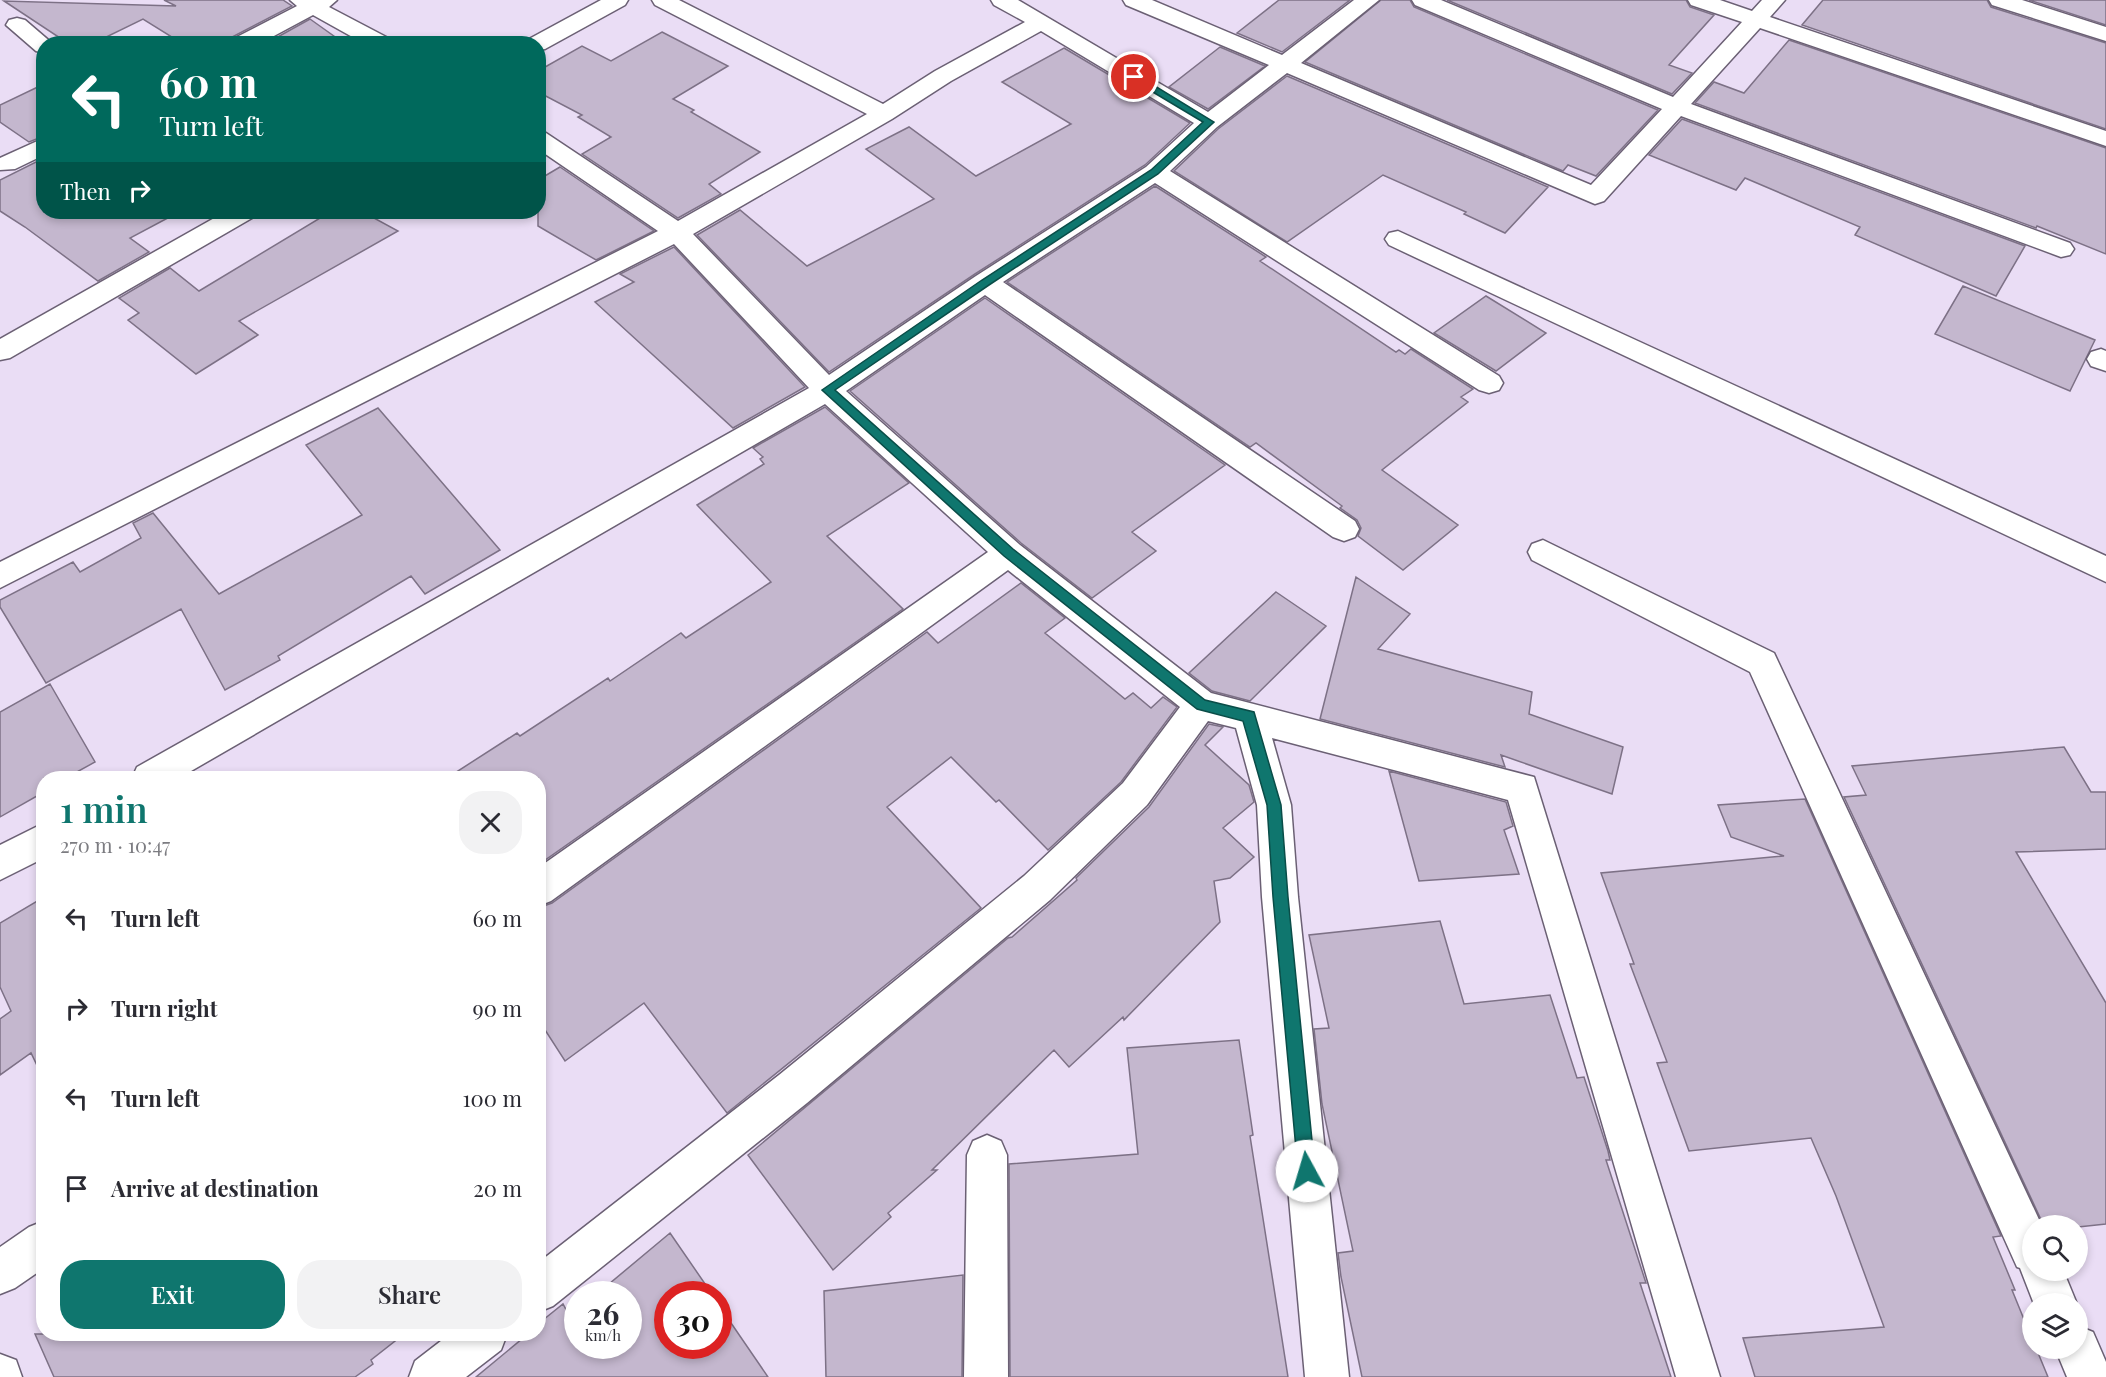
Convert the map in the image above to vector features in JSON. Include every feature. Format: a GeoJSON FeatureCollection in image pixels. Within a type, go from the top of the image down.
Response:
{"type":"FeatureCollection","features":[{"type":"Feature","properties":{"kind":"street"},"geometry":{"type":"LineString","coordinates":[[546,39],[617,0]]}},
{"type":"Feature","properties":{"kind":"street"},"geometry":{"type":"LineString","coordinates":[[663,0],[884,114]]}},
{"type":"Feature","properties":{"kind":"street"},"geometry":{"type":"LineString","coordinates":[[1002,0],[1209,122]]}},
{"type":"Feature","properties":{"kind":"street"},"geometry":{"type":"LineString","coordinates":[[1134,0],[1595,196],[1774,0]]}},
{"type":"Feature","properties":{"kind":"street"},"geometry":{"type":"LineString","coordinates":[[161,771],[827,390],[985,282],[1155,172],[1209,122],[1368,0]]}},
{"type":"Feature","properties":{"kind":"street"},"geometry":{"type":"LineString","coordinates":[[1423,0],[1677,107],[2061,249]]}},
{"type":"Feature","properties":{"kind":"street"},"geometry":{"type":"LineString","coordinates":[[1699,0],[2106,138]]}},
{"type":"Feature","properties":{"kind":"street"},"geometry":{"type":"LineString","coordinates":[[2000,0],[2106,34]]}},
{"type":"Feature","properties":{"kind":"street"},"geometry":{"type":"LineString","coordinates":[[255,36],[313,2],[369,36]]}},
{"type":"Feature","properties":{"kind":"street"},"geometry":{"type":"LineString","coordinates":[[0,576],[676,232],[884,114],[943,76],[1041,21]]}},
{"type":"Feature","properties":{"kind":"street"},"geometry":{"type":"LineString","coordinates":[[17,25],[36,40]]}},
{"type":"Feature","properties":{"kind":"street"},"geometry":{"type":"LineString","coordinates":[[546,143],[676,232],[827,390],[1009,553],[1202,705],[1522,788],[1698,1377]]}},
{"type":"Feature","properties":{"kind":"street"},"geometry":{"type":"LineString","coordinates":[[6,164],[36,149]]}},
{"type":"Feature","properties":{"kind":"street"},"geometry":{"type":"LineString","coordinates":[[1155,172],[1489,382]]}},
{"type":"Feature","properties":{"kind":"street"},"geometry":{"type":"LineString","coordinates":[[0,351],[231,219]]}},
{"type":"Feature","properties":{"kind":"street"},"geometry":{"type":"LineString","coordinates":[[1398,238],[2106,570]]}},
{"type":"Feature","properties":{"kind":"street"},"geometry":{"type":"LineString","coordinates":[[985,282],[1344,529]]}},
{"type":"Feature","properties":{"kind":"street"},"geometry":{"type":"LineString","coordinates":[[1542,552],[1762,663],[2022,1230]]}},
{"type":"Feature","properties":{"kind":"street"},"geometry":{"type":"LineString","coordinates":[[546,883],[1009,553]]}},
{"type":"Feature","properties":{"kind":"street"},"geometry":{"type":"LineString","coordinates":[[546,1285],[793,1089],[1037,888],[1135,794],[1202,705]]}},
{"type":"Feature","properties":{"kind":"street"},"geometry":{"type":"LineString","coordinates":[[1249,716],[1274,805],[1280,897],[1327,1377]]}},
{"type":"Feature","properties":{"kind":"street"},"geometry":{"type":"LineString","coordinates":[[0,864],[36,844]]}},
{"type":"Feature","properties":{"kind":"street"},"geometry":{"type":"LineString","coordinates":[[986,1377],[987,1155]]}},
{"type":"Feature","properties":{"kind":"street"},"geometry":{"type":"LineString","coordinates":[[0,1273],[36,1248]]}},
{"type":"Feature","properties":{"kind":"street"},"geometry":{"type":"LineString","coordinates":[[431,1377],[476,1341]]}},
{"type":"Feature","properties":{"kind":"street"},"geometry":{"type":"LineString","coordinates":[[2082,1359],[2090,1377]]}},
{"type":"Feature","properties":{"kind":"building"},"geometry":{"type":"Polygon","coordinates":[[[164,0],[283,0],[292,6],[234,36],[170,36],[143,19],[108,36],[57,36],[4,1],[176,6],[164,0]]]}},
{"type":"Feature","properties":{"kind":"building"},"geometry":{"type":"Polygon","coordinates":[[[1279,0],[1350,0],[1282,52],[1237,33],[1279,0]]]}},
{"type":"Feature","properties":{"kind":"building"},"geometry":{"type":"Polygon","coordinates":[[[1381,0],[1410,0],[1414,7],[1658,110],[1596,176],[1568,165],[1563,171],[1305,62],[1381,0]]]}},
{"type":"Feature","properties":{"kind":"building"},"geometry":{"type":"Polygon","coordinates":[[[1447,0],[1686,0],[1690,7],[1714,15],[1669,65],[1692,73],[1672,94],[1447,0]]]}},
{"type":"Feature","properties":{"kind":"building"},"geometry":{"type":"Polygon","coordinates":[[[1823,0],[1987,0],[1991,7],[2106,43],[2106,129],[1802,25],[1823,0]]]}},
{"type":"Feature","properties":{"kind":"building"},"geometry":{"type":"Polygon","coordinates":[[[2029,0],[2106,0],[2106,25],[2029,0]]]}},
{"type":"Feature","properties":{"kind":"building"},"geometry":{"type":"Polygon","coordinates":[[[310,19],[334,36],[279,36],[310,19]]]}},
{"type":"Feature","properties":{"kind":"building"},"geometry":{"type":"Polygon","coordinates":[[[662,32],[728,66],[673,99],[760,152],[709,184],[721,194],[678,218],[582,154],[611,137],[578,117],[582,115],[546,96],[546,66],[582,46],[611,61],[662,32]]]}},
{"type":"Feature","properties":{"kind":"building"},"geometry":{"type":"Polygon","coordinates":[[[1789,40],[2106,148],[2106,254],[2037,226],[2036,228],[1695,103],[1714,82],[1744,93],[1789,40]]]}},
{"type":"Feature","properties":{"kind":"building"},"geometry":{"type":"Polygon","coordinates":[[[1220,47],[1265,66],[1208,109],[1169,87],[1220,47]]]}},
{"type":"Feature","properties":{"kind":"building"},"geometry":{"type":"Polygon","coordinates":[[[1064,48],[1190,123],[1145,165],[975,274],[829,372],[697,235],[740,210],[807,266],[934,199],[866,149],[909,127],[976,176],[1071,124],[1002,82],[1064,48]]]}},
{"type":"Feature","properties":{"kind":"building"},"geometry":{"type":"Polygon","coordinates":[[[1287,76],[1548,187],[1505,233],[1464,214],[1466,212],[1383,175],[1287,242],[1174,171],[1218,129],[1287,76]]]}},
{"type":"Feature","properties":{"kind":"building"},"geometry":{"type":"Polygon","coordinates":[[[36,88],[36,139],[29,142],[0,122],[0,105],[36,88]]]}},
{"type":"Feature","properties":{"kind":"building"},"geometry":{"type":"Polygon","coordinates":[[[1682,119],[2025,246],[1996,296],[1855,235],[1860,227],[1745,178],[1736,190],[1649,155],[1682,119]]]}},
{"type":"Feature","properties":{"kind":"building"},"geometry":{"type":"Polygon","coordinates":[[[36,162],[36,219],[166,219],[130,238],[149,252],[98,281],[0,211],[0,180],[36,162]]]}},
{"type":"Feature","properties":{"kind":"building"},"geometry":{"type":"Polygon","coordinates":[[[560,167],[654,231],[596,260],[538,226],[538,219],[546,219],[546,175],[560,167]]]}},
{"type":"Feature","properties":{"kind":"building"},"geometry":{"type":"Polygon","coordinates":[[[1155,186],[1266,257],[1260,261],[1396,352],[1399,350],[1405,354],[1411,349],[1473,389],[1461,397],[1468,402],[1382,470],[1458,525],[1403,570],[1358,536],[1361,528],[1357,520],[1340,508],[1342,506],[1256,443],[1250,447],[1007,282],[1155,186]]]}},
{"type":"Feature","properties":{"kind":"building"},"geometry":{"type":"Polygon","coordinates":[[[318,219],[376,219],[398,231],[239,321],[258,335],[196,374],[128,320],[139,313],[119,298],[170,268],[199,291],[318,219]]]}},
{"type":"Feature","properties":{"kind":"building"},"geometry":{"type":"Polygon","coordinates":[[[674,247],[805,387],[733,428],[595,302],[634,282],[620,274],[674,247]]]}},
{"type":"Feature","properties":{"kind":"building"},"geometry":{"type":"Polygon","coordinates":[[[1963,286],[2095,340],[2070,391],[1935,334],[1963,286]]]}},
{"type":"Feature","properties":{"kind":"building"},"geometry":{"type":"Polygon","coordinates":[[[1486,296],[1546,333],[1496,371],[1434,333],[1486,296]]]}},
{"type":"Feature","properties":{"kind":"building"},"geometry":{"type":"Polygon","coordinates":[[[985,298],[1225,465],[1132,532],[1156,551],[1092,598],[1021,543],[850,391],[985,298]]]}},
{"type":"Feature","properties":{"kind":"building"},"geometry":{"type":"Polygon","coordinates":[[[825,407],[909,483],[827,536],[903,609],[546,859],[546,771],[458,771],[517,733],[520,736],[608,678],[610,681],[681,633],[686,638],[771,582],[697,505],[764,464],[760,459],[763,457],[753,448],[825,407]]]}},
{"type":"Feature","properties":{"kind":"building"},"geometry":{"type":"Polygon","coordinates":[[[378,408],[500,550],[425,594],[411,576],[278,656],[280,660],[225,690],[181,609],[46,683],[0,607],[0,600],[73,562],[80,572],[141,538],[133,523],[153,513],[219,594],[362,515],[306,445],[378,408]]]}},
{"type":"Feature","properties":{"kind":"building"},"geometry":{"type":"Polygon","coordinates":[[[1356,577],[1410,614],[1378,649],[1532,692],[1529,714],[1623,747],[1612,794],[1501,755],[1505,767],[1320,719],[1356,577]]]}},
{"type":"Feature","properties":{"kind":"building"},"geometry":{"type":"Polygon","coordinates":[[[1021,583],[1065,618],[1045,633],[1125,699],[1133,693],[1151,708],[1163,697],[1177,707],[1121,782],[1048,850],[999,800],[996,802],[951,757],[887,807],[981,908],[727,1113],[644,1003],[565,1061],[546,1031],[546,905],[927,632],[938,643],[1021,583]]]}},
{"type":"Feature","properties":{"kind":"building"},"geometry":{"type":"Polygon","coordinates":[[[1276,592],[1326,626],[1250,701],[1212,691],[1189,673],[1276,592]]]}},
{"type":"Feature","properties":{"kind":"building"},"geometry":{"type":"Polygon","coordinates":[[[50,684],[95,762],[79,771],[36,771],[36,797],[0,817],[0,712],[50,684]]]}},
{"type":"Feature","properties":{"kind":"building"},"geometry":{"type":"Polygon","coordinates":[[[1209,724],[1223,727],[1205,745],[1249,785],[1254,802],[1223,828],[1254,857],[1230,878],[1214,881],[1220,922],[1124,1020],[1123,1017],[1069,1067],[1054,1050],[932,1170],[937,1170],[888,1213],[891,1217],[833,1270],[748,1155],[1012,937],[1077,880],[1076,878],[1149,807],[1209,724]]]}},
{"type":"Feature","properties":{"kind":"building"},"geometry":{"type":"Polygon","coordinates":[[[2064,747],[2091,792],[2106,792],[2106,849],[2016,852],[2106,1003],[2106,1224],[2088,1226],[2088,1215],[2039,1215],[1844,797],[1866,795],[1852,766],[2064,747]]]}},
{"type":"Feature","properties":{"kind":"building"},"geometry":{"type":"Polygon","coordinates":[[[1389,771],[1506,802],[1513,826],[1504,830],[1519,874],[1419,881],[1389,771]]]}},
{"type":"Feature","properties":{"kind":"building"},"geometry":{"type":"Polygon","coordinates":[[[1805,799],[2001,1236],[1993,1237],[2015,1290],[2012,1290],[2022,1314],[2022,1359],[2041,1359],[2048,1377],[1755,1377],[1743,1338],[1884,1327],[1836,1196],[1811,1138],[1689,1151],[1657,1063],[1667,1062],[1630,964],[1634,964],[1601,873],[1784,856],[1731,837],[1718,805],[1805,799]]]}},
{"type":"Feature","properties":{"kind":"building"},"geometry":{"type":"Polygon","coordinates":[[[36,902],[36,1063],[31,1053],[0,1075],[0,1019],[11,1011],[0,987],[0,923],[36,902]]]}},
{"type":"Feature","properties":{"kind":"building"},"geometry":{"type":"Polygon","coordinates":[[[1440,921],[1464,1004],[1550,995],[1577,1078],[1584,1077],[1608,1151],[1610,1160],[1606,1160],[1646,1283],[1640,1283],[1671,1377],[1362,1377],[1338,1253],[1353,1251],[1322,1104],[1314,1029],[1329,1028],[1309,935],[1440,921]]]}},
{"type":"Feature","properties":{"kind":"building"},"geometry":{"type":"Polygon","coordinates":[[[1239,1040],[1253,1135],[1250,1136],[1288,1377],[1010,1377],[1009,1164],[1138,1154],[1127,1048],[1239,1040]]]}},
{"type":"Feature","properties":{"kind":"building"},"geometry":{"type":"Polygon","coordinates":[[[670,1233],[703,1281],[654,1281],[654,1359],[732,1359],[732,1324],[768,1377],[476,1377],[520,1341],[546,1341],[546,1318],[563,1304],[564,1359],[642,1359],[642,1281],[613,1281],[670,1233]]]}},
{"type":"Feature","properties":{"kind":"building"},"geometry":{"type":"Polygon","coordinates":[[[963,1275],[962,1377],[826,1377],[824,1291],[963,1275]]]}},
{"type":"Feature","properties":{"kind":"building"},"geometry":{"type":"Polygon","coordinates":[[[38,1341],[395,1341],[371,1360],[373,1364],[355,1377],[54,1377],[38,1341]]]}},
{"type":"Feature","properties":{"kind":"route"},"geometry":{"type":"LineString","coordinates":[[1134,77],[1209,122],[1155,172],[985,282],[827,390],[1009,553],[1202,705],[1249,716],[1274,805],[1280,897],[1307,1171]]}}]}
